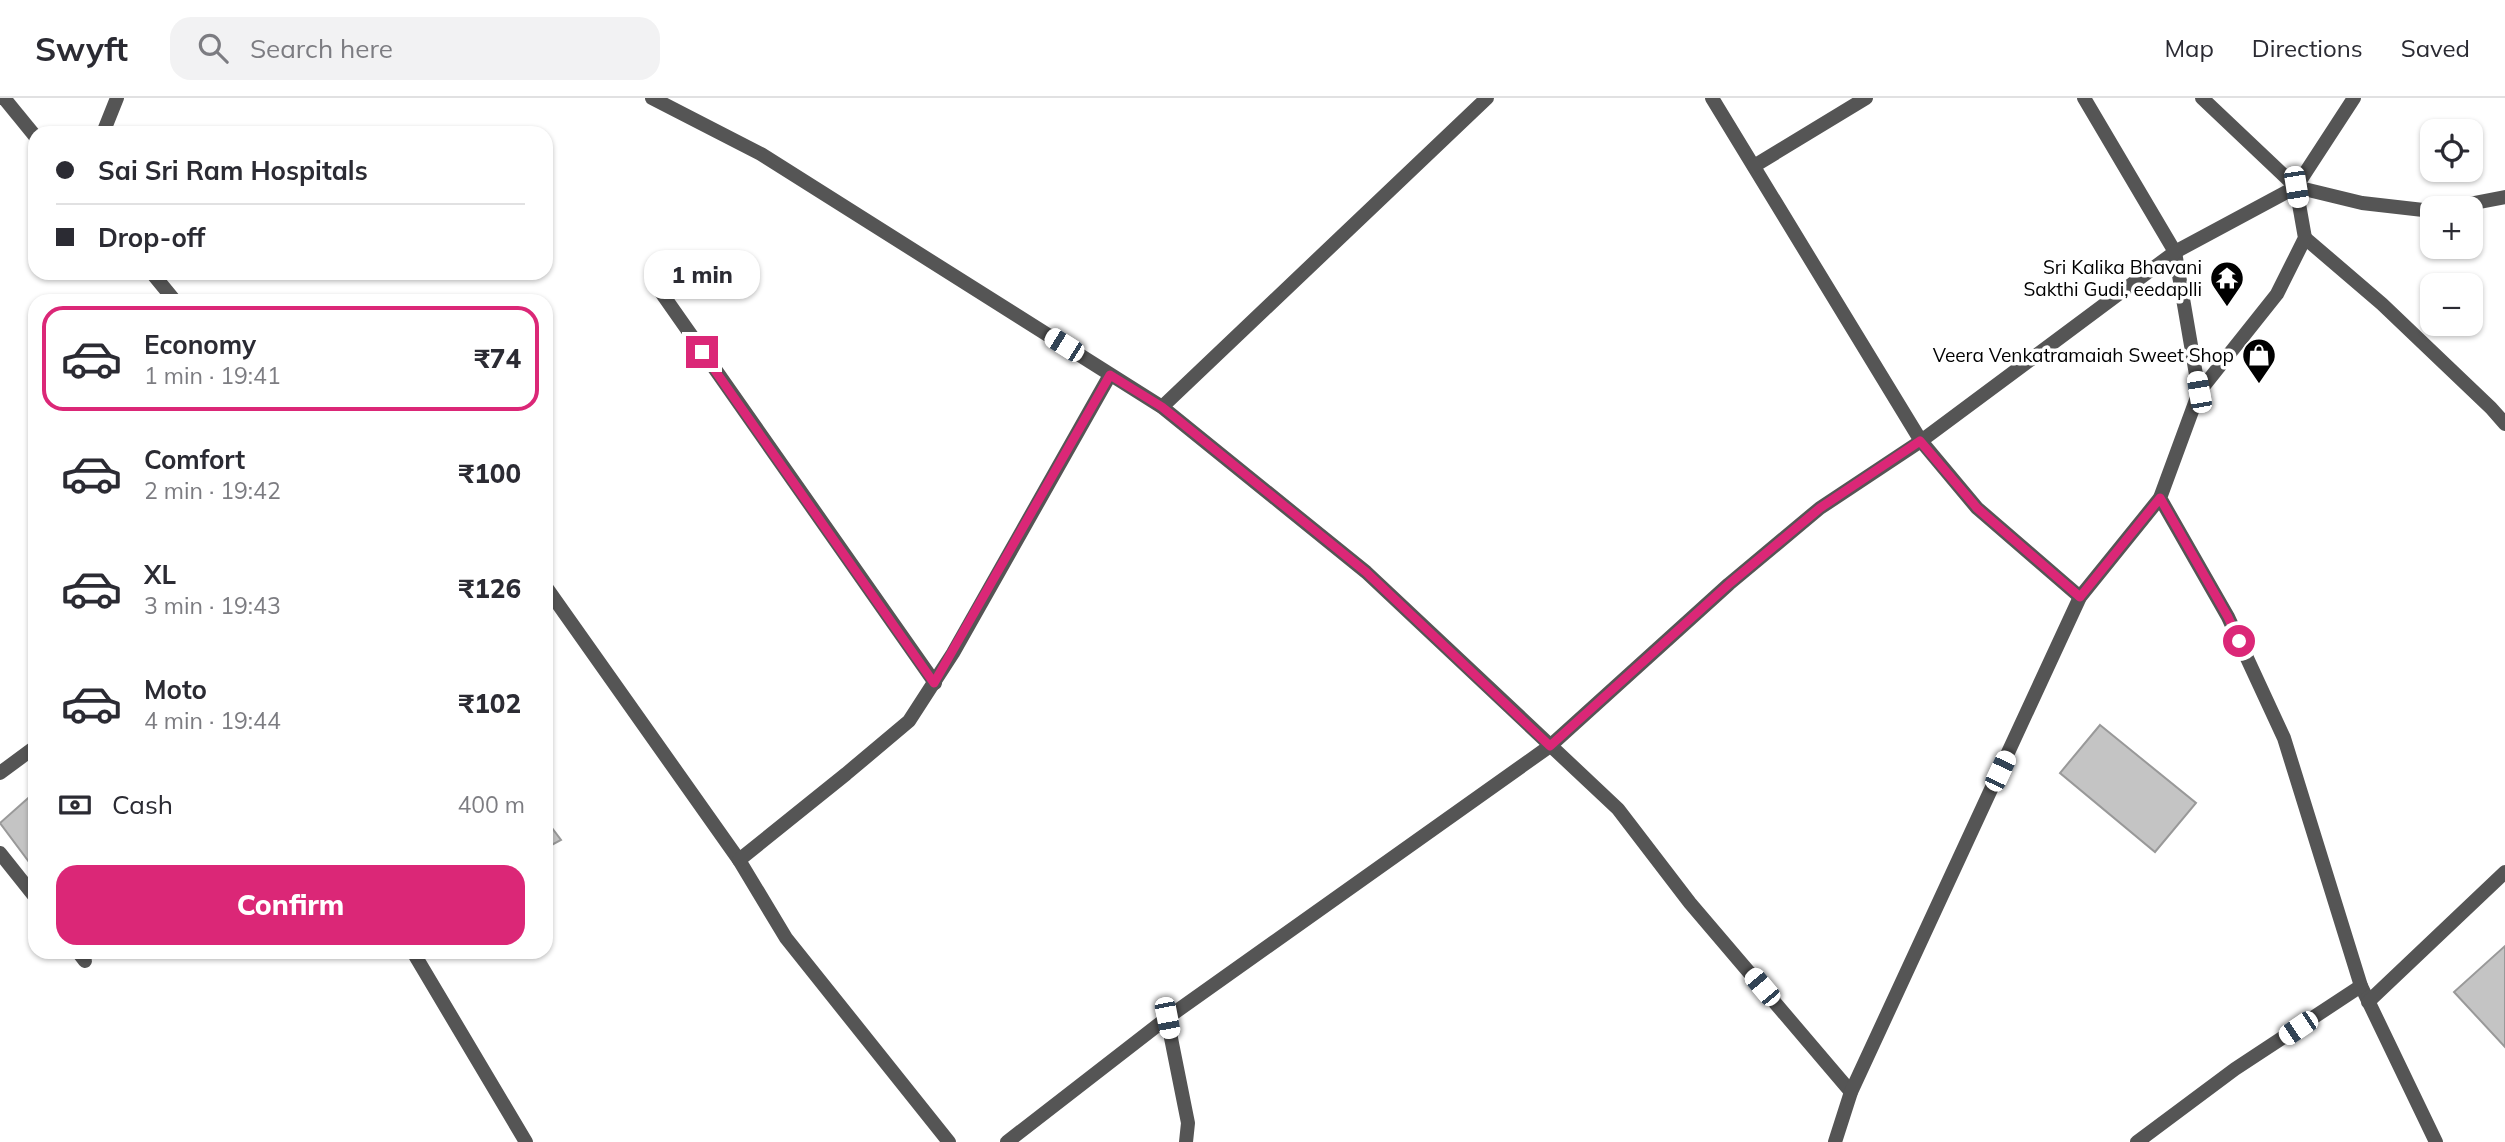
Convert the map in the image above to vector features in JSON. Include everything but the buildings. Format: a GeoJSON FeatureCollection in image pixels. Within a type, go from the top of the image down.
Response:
{"type":"FeatureCollection","features":[{"type":"Feature","properties":{"kind":"street"},"geometry":{"type":"LineString","coordinates":[[4,98],[28,127]]}},
{"type":"Feature","properties":{"kind":"street"},"geometry":{"type":"LineString","coordinates":[[106,126],[117,98]]}},
{"type":"Feature","properties":{"kind":"street"},"geometry":{"type":"LineString","coordinates":[[652,98],[761,154],[1162,407],[1366,572],[1618,808],[1690,903],[1851,1092]]}},
{"type":"Feature","properties":{"kind":"street"},"geometry":{"type":"LineString","coordinates":[[1162,407],[1487,98]]}},
{"type":"Feature","properties":{"kind":"street"},"geometry":{"type":"LineString","coordinates":[[1712,98],[1920,441],[1977,508],[2080,597]]}},
{"type":"Feature","properties":{"kind":"street"},"geometry":{"type":"LineString","coordinates":[[1754,166],[1866,98]]}},
{"type":"Feature","properties":{"kind":"street"},"geometry":{"type":"LineString","coordinates":[[2084,98],[2175,252],[2199,392]]}},
{"type":"Feature","properties":{"kind":"street"},"geometry":{"type":"LineString","coordinates":[[2202,98],[2296,187],[2362,203],[2420,210]]}},
{"type":"Feature","properties":{"kind":"street"},"geometry":{"type":"LineString","coordinates":[[1007,1142],[1167,1018],[1550,746],[1729,584],[1820,508],[1920,441],[2175,252],[2296,187],[2354,98]]}},
{"type":"Feature","properties":{"kind":"street"},"geometry":{"type":"LineString","coordinates":[[1835,1142],[1851,1092],[2080,597],[2160,498],[2199,392],[2277,295],[2305,238],[2296,187]]}},
{"type":"Feature","properties":{"kind":"street"},"geometry":{"type":"LineString","coordinates":[[2483,201],[2505,197]]}},
{"type":"Feature","properties":{"kind":"street"},"geometry":{"type":"LineString","coordinates":[[2305,238],[2382,304],[2505,424]]}},
{"type":"Feature","properties":{"kind":"street"},"geometry":{"type":"LineString","coordinates":[[158,280],[169,294]]}},
{"type":"Feature","properties":{"kind":"street"},"geometry":{"type":"LineString","coordinates":[[656,285],[934,683]]}},
{"type":"Feature","properties":{"kind":"street"},"geometry":{"type":"LineString","coordinates":[[739,860],[909,721],[934,683],[1110,375]]}},
{"type":"Feature","properties":{"kind":"street"},"geometry":{"type":"LineString","coordinates":[[2160,498],[2228,617],[2284,738],[2361,986],[2436,1142]]}},
{"type":"Feature","properties":{"kind":"street"},"geometry":{"type":"LineString","coordinates":[[553,597],[739,860],[786,938],[949,1142]]}},
{"type":"Feature","properties":{"kind":"street"},"geometry":{"type":"LineString","coordinates":[[0,773],[28,752]]}},
{"type":"Feature","properties":{"kind":"street"},"geometry":{"type":"LineString","coordinates":[[0,853],[28,888]]}},
{"type":"Feature","properties":{"kind":"street"},"geometry":{"type":"LineString","coordinates":[[2368,1002],[2505,872]]}},
{"type":"Feature","properties":{"kind":"street"},"geometry":{"type":"LineString","coordinates":[[417,959],[526,1142]]}},
{"type":"Feature","properties":{"kind":"street"},"geometry":{"type":"LineString","coordinates":[[2137,1142],[2235,1069],[2361,986]]}},
{"type":"Feature","properties":{"kind":"street"},"geometry":{"type":"LineString","coordinates":[[1167,1018],[1188,1123],[1186,1142]]}},
{"type":"Feature","properties":{"kind":"place","name":"Sri Kalika Bhavani Sakthi Gudi, eedaplli"},"geometry":{"type":"Point","coordinates":[2227,308]}},
{"type":"Feature","properties":{"kind":"place","name":"Veera Venkatramaiah Sweet Shop"},"geometry":{"type":"Point","coordinates":[2259,385]}},
{"type":"Feature","properties":{"kind":"route"},"geometry":{"type":"LineString","coordinates":[[702,352],[934,683],[1110,375],[1162,407],[1366,572],[1550,746],[1729,584],[1820,508],[1920,441],[1977,508],[2080,597],[2160,498],[2239,641]]}}]}
